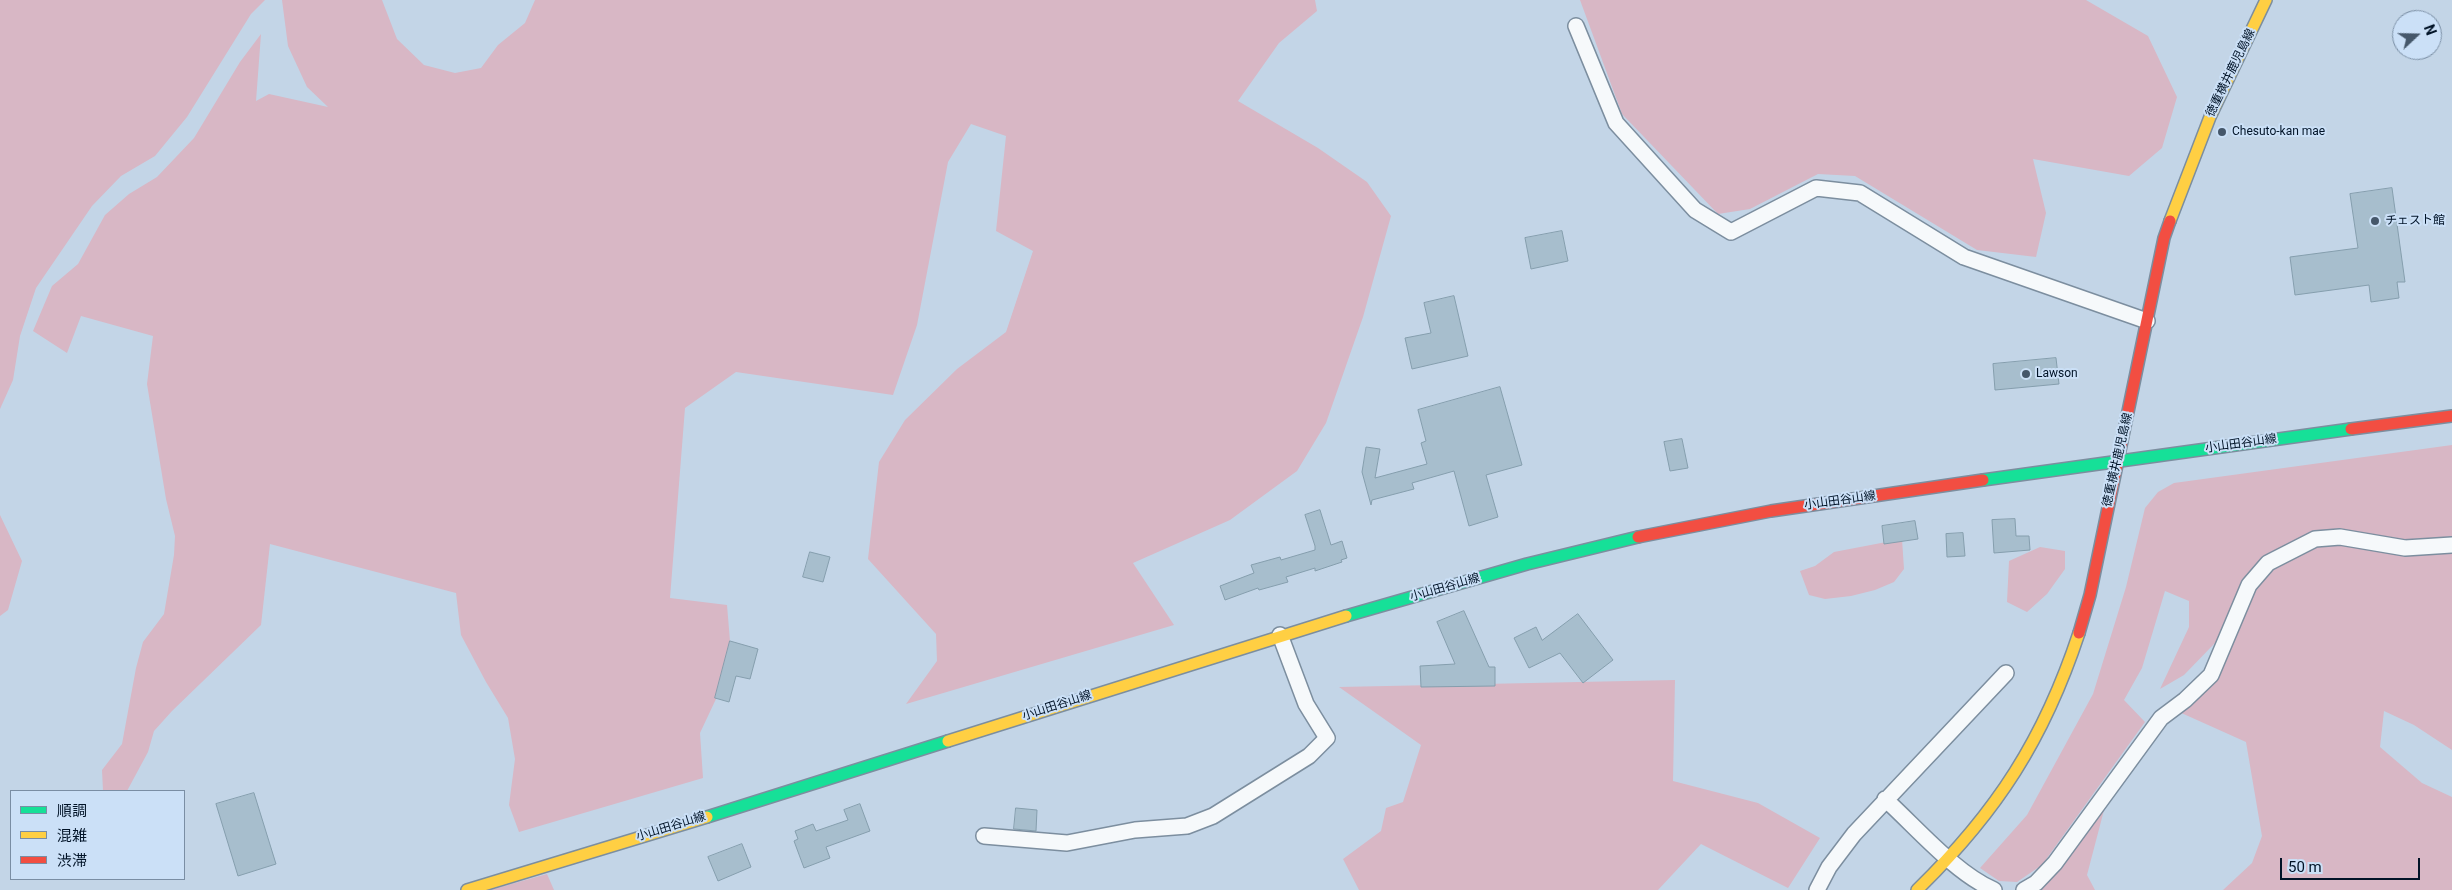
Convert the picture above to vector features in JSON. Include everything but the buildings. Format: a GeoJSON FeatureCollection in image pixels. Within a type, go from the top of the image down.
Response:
{"type":"FeatureCollection","features":[{"type":"Feature","properties":{"kind":"main road","name":"徳重横井鹿児島線"},"geometry":{"type":"LineString","coordinates":[[1917,890],[1950,859],[1998,803],[2021,769],[2064,680],[2083,620],[2164,238],[2178,195],[2204,129],[2266,0]]}},
{"type":"Feature","properties":{"kind":"main road","name":"小山田谷山線"},"geometry":{"type":"LineString","coordinates":[[467,890],[724,812],[1280,635],[1527,564],[1657,532],[1771,511],[2118,460],[2452,416]]}},
{"type":"Feature","properties":{"kind":"street"},"geometry":{"type":"LineString","coordinates":[[1576,26],[1616,123],[1694,210],[1731,232],[1816,188],[1860,193],[1964,257],[2147,321]]}},
{"type":"Feature","properties":{"kind":"street"},"geometry":{"type":"LineString","coordinates":[[2024,890],[2036,883],[2054,862],[2161,718],[2185,700],[2211,675],[2249,586],[2268,563],[2315,539],[2340,538],[2405,548],[2452,545]]}},
{"type":"Feature","properties":{"kind":"street"},"geometry":{"type":"LineString","coordinates":[[984,836],[1067,843],[1136,830],[1186,826],[1213,816],[1309,756],[1327,738],[1306,704],[1280,635]]}},
{"type":"Feature","properties":{"kind":"street"},"geometry":{"type":"LineString","coordinates":[[1817,890],[1829,867],[1885,799],[2006,672]]}},
{"type":"Feature","properties":{"kind":"street"},"geometry":{"type":"LineString","coordinates":[[1885,799],[1950,859],[1982,885],[1994,890]]}},
{"type":"Feature","properties":{"kind":"shaded area"},"geometry":{"type":"Polygon","coordinates":[[[0,0],[265,0],[251,14],[187,117],[155,156],[121,176],[92,206],[36,288],[20,336],[13,380],[0,409],[0,0]]]}},
{"type":"Feature","properties":{"kind":"shaded area"},"geometry":{"type":"Polygon","coordinates":[[[282,0],[382,0],[397,39],[424,65],[455,73],[481,68],[498,45],[525,23],[535,0],[1315,0],[1317,11],[1279,43],[1238,101],[1318,148],[1367,182],[1391,216],[1363,317],[1326,423],[1297,471],[1230,520],[1133,563],[1174,625],[906,704],[937,661],[936,634],[868,559],[879,462],[905,420],[957,369],[1006,332],[1033,251],[996,231],[1006,136],[971,124],[948,162],[917,325],[893,395],[736,372],[685,408],[670,598],[727,605],[732,665],[700,733],[703,778],[519,832],[509,805],[515,759],[508,718],[461,635],[456,593],[270,544],[261,625],[172,711],[154,731],[148,752],[128,790],[103,790],[102,770],[122,744],[136,668],[143,642],[164,614],[174,555],[175,536],[166,499],[147,384],[153,336],[81,316],[67,353],[33,331],[52,286],[78,264],[105,215],[129,194],[157,177],[194,138],[240,62],[261,34],[256,101],[269,94],[328,107],[307,87],[288,46],[282,0]]]}},
{"type":"Feature","properties":{"kind":"shaded area"},"geometry":{"type":"Polygon","coordinates":[[[1580,0],[2086,0],[2148,36],[2177,97],[2162,148],[2129,176],[2033,159],[2046,213],[2036,257],[1977,250],[1855,176],[1818,174],[1750,209],[1718,214],[1622,114],[1580,0]]]}},
{"type":"Feature","properties":{"kind":"shaded area"},"geometry":{"type":"Polygon","coordinates":[[[2452,445],[2452,750],[2414,725],[2384,711],[2380,747],[2422,783],[2452,797],[2452,890],[2223,890],[2252,863],[2262,836],[2246,742],[2168,707],[2224,654],[2215,643],[2184,675],[2160,689],[2189,627],[2189,601],[2165,591],[2142,668],[2124,700],[2145,722],[2042,865],[2017,882],[1999,881],[1980,868],[2027,815],[2093,694],[2126,587],[2145,508],[2158,492],[2174,483],[2452,445]]]}},
{"type":"Feature","properties":{"kind":"shaded area"},"geometry":{"type":"Polygon","coordinates":[[[0,515],[22,561],[8,610],[0,616],[0,515]]]}},
{"type":"Feature","properties":{"kind":"shaded area"},"geometry":{"type":"Polygon","coordinates":[[[1902,539],[1904,569],[1894,582],[1875,590],[1851,596],[1825,599],[1809,595],[1800,571],[1815,566],[1834,552],[1902,539]]]}},
{"type":"Feature","properties":{"kind":"shaded area"},"geometry":{"type":"Polygon","coordinates":[[[2040,547],[2065,551],[2065,569],[2047,594],[2027,612],[2007,602],[2009,561],[2040,547]]]}},
{"type":"Feature","properties":{"kind":"shaded area"},"geometry":{"type":"Polygon","coordinates":[[[1675,680],[1673,781],[1758,803],[1820,838],[1788,888],[1701,844],[1658,890],[1359,890],[1343,859],[1381,831],[1386,808],[1403,802],[1421,745],[1339,687],[1675,680]]]}},
{"type":"Feature","properties":{"kind":"shaded area"},"geometry":{"type":"Polygon","coordinates":[[[2109,791],[2087,875],[2095,890],[2031,890],[2109,791]]]}},
{"type":"Feature","properties":{"kind":"shaded area"},"geometry":{"type":"Polygon","coordinates":[[[547,874],[554,890],[490,890],[547,874]]]}},
{"type":"Feature","properties":{"kind":"traffic: fast"},"geometry":{"type":"LineString","coordinates":[[1983,480],[2351,429]]}},
{"type":"Feature","properties":{"kind":"traffic: fast"},"geometry":{"type":"LineString","coordinates":[[1346,616],[1527,564],[1638,537]]}},
{"type":"Feature","properties":{"kind":"traffic: fast"},"geometry":{"type":"LineString","coordinates":[[707,817],[948,741]]}},
{"type":"Feature","properties":{"kind":"traffic: slow"},"geometry":{"type":"LineString","coordinates":[[2170,221],[2210,117],[2266,0]]}},
{"type":"Feature","properties":{"kind":"traffic: slow"},"geometry":{"type":"LineString","coordinates":[[948,741],[1346,616]]}},
{"type":"Feature","properties":{"kind":"traffic: slow"},"geometry":{"type":"LineString","coordinates":[[1917,890],[1971,832],[2015,772],[2050,707],[2079,633]]}},
{"type":"Feature","properties":{"kind":"traffic: slow"},"geometry":{"type":"LineString","coordinates":[[467,890],[707,817]]}},
{"type":"Feature","properties":{"kind":"traffic: jam"},"geometry":{"type":"LineString","coordinates":[[2079,633],[2090,595],[2164,238],[2170,221]]}},
{"type":"Feature","properties":{"kind":"traffic: jam"},"geometry":{"type":"LineString","coordinates":[[2351,429],[2452,416]]}},
{"type":"Feature","properties":{"kind":"traffic: jam"},"geometry":{"type":"LineString","coordinates":[[1638,537],[1771,511],[1983,480]]}},
{"type":"Feature","properties":{"kind":"place","name":"Chesuto-kan mae"},"geometry":{"type":"Point","coordinates":[2222,132]}},
{"type":"Feature","properties":{"kind":"place","name":"チェスト館"},"geometry":{"type":"Point","coordinates":[2375,221]}},
{"type":"Feature","properties":{"kind":"place","name":"Lawson"},"geometry":{"type":"Point","coordinates":[2026,374]}}]}
